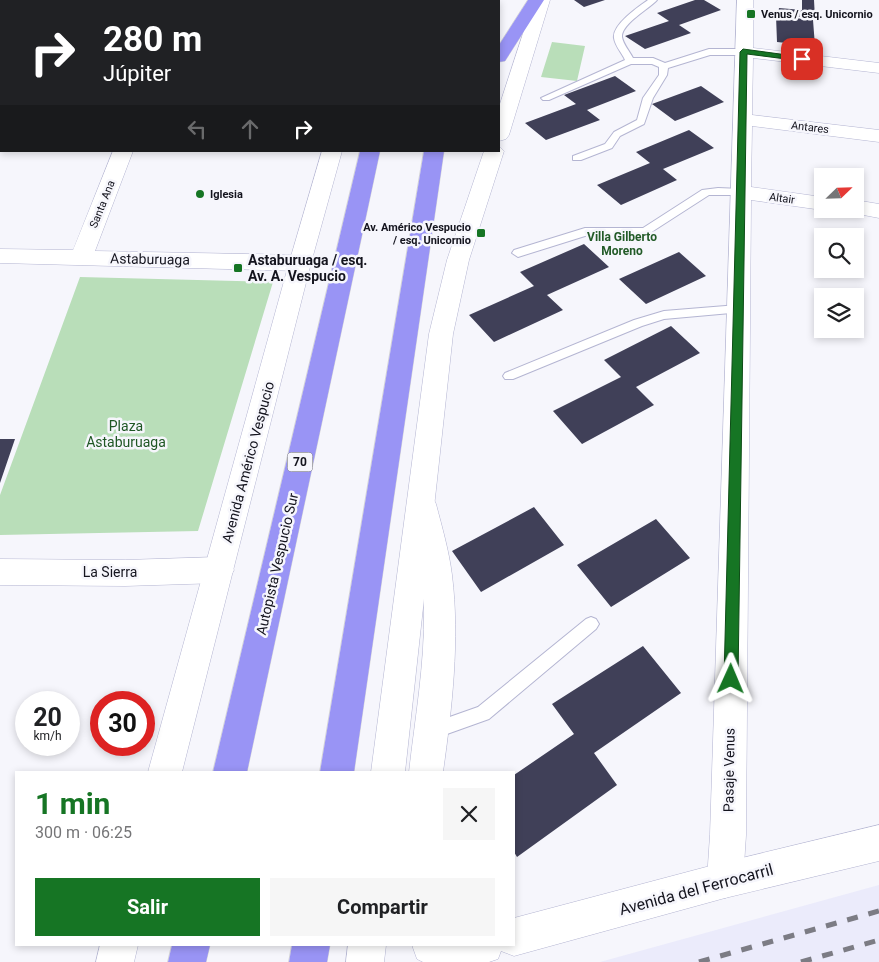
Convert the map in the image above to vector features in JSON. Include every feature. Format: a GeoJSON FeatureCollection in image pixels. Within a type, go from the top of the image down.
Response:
{"type":"FeatureCollection","features":[{"type":"Feature","properties":{"kind":"highway"},"geometry":{"type":"LineString","coordinates":[[500,56],[520,28],[536,0]]}},
{"type":"Feature","properties":{"kind":"highway","name":"Autopista Vespucio Sur"},"geometry":{"type":"LineString","coordinates":[[230,771],[370,152]]}},
{"type":"Feature","properties":{"kind":"highway"},"geometry":{"type":"LineString","coordinates":[[337,771],[434,152]]}},
{"type":"Feature","properties":{"kind":"highway"},"geometry":{"type":"LineString","coordinates":[[428,186],[444,152]]}},
{"type":"Feature","properties":{"kind":"highway"},"geometry":{"type":"LineString","coordinates":[[187,962],[191,946]]}},
{"type":"Feature","properties":{"kind":"highway"},"geometry":{"type":"LineString","coordinates":[[308,962],[311,946]]}},
{"type":"Feature","properties":{"kind":"street"},"geometry":{"type":"LineString","coordinates":[[500,132],[542,0]]}},
{"type":"Feature","properties":{"kind":"street","name":"Pasaje Venus"},"geometry":{"type":"LineString","coordinates":[[725,880],[728,835],[745,0]]}},
{"type":"Feature","properties":{"kind":"street"},"geometry":{"type":"LineString","coordinates":[[743,52],[879,68]]}},
{"type":"Feature","properties":{"kind":"street","name":"Antares"},"geometry":{"type":"LineString","coordinates":[[742,118],[879,136]]}},
{"type":"Feature","properties":{"kind":"street","name":"Santa Ana"},"geometry":{"type":"LineString","coordinates":[[81,258],[123,152]]}},
{"type":"Feature","properties":{"kind":"street","name":"Avenida Américo Vespucio"},"geometry":{"type":"LineString","coordinates":[[165,771],[300,263],[332,152]]}},
{"type":"Feature","properties":{"kind":"street"},"geometry":{"type":"LineString","coordinates":[[388,771],[436,364],[446,306],[458,260],[494,152]]}},
{"type":"Feature","properties":{"kind":"street","name":"Altair"},"geometry":{"type":"LineString","coordinates":[[741,192],[814,202]]}},
{"type":"Feature","properties":{"kind":"street"},"geometry":{"type":"LineString","coordinates":[[864,208],[879,211]]}},
{"type":"Feature","properties":{"kind":"street","name":"Astaburuaga"},"geometry":{"type":"LineString","coordinates":[[0,256],[300,263]]}},
{"type":"Feature","properties":{"kind":"street"},"geometry":{"type":"LineString","coordinates":[[420,497],[435,564],[439,607],[438,646],[426,771]]}},
{"type":"Feature","properties":{"kind":"street","name":"La Sierra"},"geometry":{"type":"LineString","coordinates":[[0,572],[126,573],[219,570]]}},
{"type":"Feature","properties":{"kind":"street","name":"Avenida del Ferrocarril"},"geometry":{"type":"LineString","coordinates":[[515,937],[725,880],[879,843]]}},
{"type":"Feature","properties":{"kind":"street"},"geometry":{"type":"LineString","coordinates":[[115,962],[119,946]]}},
{"type":"Feature","properties":{"kind":"street"},"geometry":{"type":"LineString","coordinates":[[366,962],[368,946]]}},
{"type":"Feature","properties":{"kind":"street"},"geometry":{"type":"LineString","coordinates":[[433,946],[447,952],[460,952],[481,946]]}},
{"type":"Feature","properties":{"kind":"lane"},"geometry":{"type":"LineString","coordinates":[[630,61],[618,38],[618,34],[622,27],[653,0]]}},
{"type":"Feature","properties":{"kind":"lane"},"geometry":{"type":"LineString","coordinates":[[546,98],[630,61],[653,60],[664,66],[709,52],[743,52]]}},
{"type":"Feature","properties":{"kind":"lane"},"geometry":{"type":"LineString","coordinates":[[577,158],[609,146],[617,134],[640,122],[648,98],[663,75],[664,66]]}},
{"type":"Feature","properties":{"kind":"lane"},"geometry":{"type":"LineString","coordinates":[[518,253],[586,232],[622,231],[636,233],[646,231],[706,192],[741,192]]}},
{"type":"Feature","properties":{"kind":"lane"},"geometry":{"type":"LineString","coordinates":[[509,376],[638,324],[664,316],[738,309]]}},
{"type":"Feature","properties":{"kind":"lane"},"geometry":{"type":"LineString","coordinates":[[430,732],[483,713],[591,624]]}},
{"type":"Feature","properties":{"kind":"shaded area"},"geometry":{"type":"Polygon","coordinates":[[[879,885],[879,962],[600,962],[839,896],[879,885]]]}},
{"type":"Feature","properties":{"kind":"green space"},"geometry":{"type":"Polygon","coordinates":[[[552,42],[585,46],[577,81],[541,77],[552,42]]]}},
{"type":"Feature","properties":{"kind":"green space","name":"Plaza Astaburuaga"},"geometry":{"type":"Polygon","coordinates":[[[80,277],[273,282],[198,531],[0,535],[0,495],[80,277]]]}},
{"type":"Feature","properties":{"kind":"building"},"geometry":{"type":"Polygon","coordinates":[[[574,0],[605,0],[584,7],[574,0]]]}},
{"type":"Feature","properties":{"kind":"building"},"geometry":{"type":"Polygon","coordinates":[[[695,0],[704,0],[721,10],[679,25],[691,33],[645,49],[625,36],[669,21],[657,13],[695,0]]]}},
{"type":"Feature","properties":{"kind":"building"},"geometry":{"type":"Polygon","coordinates":[[[802,0],[814,0],[815,19],[778,14],[779,8],[802,10],[802,0]]]}},
{"type":"Feature","properties":{"kind":"building"},"geometry":{"type":"Polygon","coordinates":[[[776,16],[813,20],[815,46],[777,42],[776,16]]]}},
{"type":"Feature","properties":{"kind":"building"},"geometry":{"type":"Polygon","coordinates":[[[615,76],[636,91],[587,110],[600,120],[546,140],[525,123],[576,104],[564,95],[615,76]]]}},
{"type":"Feature","properties":{"kind":"building"},"geometry":{"type":"Polygon","coordinates":[[[701,86],[724,102],[675,121],[652,104],[701,86]]]}},
{"type":"Feature","properties":{"kind":"building"},"geometry":{"type":"Polygon","coordinates":[[[689,130],[714,148],[663,169],[677,180],[621,205],[597,185],[650,163],[636,152],[689,130]]]}},
{"type":"Feature","properties":{"kind":"building"},"geometry":{"type":"Polygon","coordinates":[[[584,244],[609,267],[547,295],[563,310],[494,342],[469,315],[534,286],[520,272],[584,244]]]}},
{"type":"Feature","properties":{"kind":"building"},"geometry":{"type":"Polygon","coordinates":[[[679,252],[706,276],[646,304],[619,279],[679,252]]]}},
{"type":"Feature","properties":{"kind":"building"},"geometry":{"type":"Polygon","coordinates":[[[671,326],[700,353],[636,387],[654,405],[582,444],[553,411],[621,377],[604,360],[671,326]]]}},
{"type":"Feature","properties":{"kind":"building"},"geometry":{"type":"Polygon","coordinates":[[[0,439],[15,439],[0,483],[0,439]]]}},
{"type":"Feature","properties":{"kind":"building"},"geometry":{"type":"Polygon","coordinates":[[[534,507],[564,545],[481,592],[452,551],[534,507]]]}},
{"type":"Feature","properties":{"kind":"building"},"geometry":{"type":"Polygon","coordinates":[[[656,519],[690,558],[611,607],[577,565],[656,519]]]}},
{"type":"Feature","properties":{"kind":"building"},"geometry":{"type":"Polygon","coordinates":[[[643,646],[681,693],[594,753],[617,785],[517,857],[515,854],[515,774],[574,734],[552,704],[643,646]]]}},
{"type":"Feature","properties":{"kind":"railway"},"geometry":{"type":"LineString","coordinates":[[699,962],[879,911]]}},
{"type":"Feature","properties":{"kind":"railway"},"geometry":{"type":"LineString","coordinates":[[801,962],[879,940]]}},
{"type":"Feature","properties":{"kind":"place","name":"Venus / esq. Unicornio"},"geometry":{"type":"Point","coordinates":[751,14]}},
{"type":"Feature","properties":{"kind":"place","name":"Iglesia"},"geometry":{"type":"Point","coordinates":[200,194]}},
{"type":"Feature","properties":{"kind":"place","name":"Av. Américo Vespucio / esq. Unicornio"},"geometry":{"type":"Point","coordinates":[481,233]}},
{"type":"Feature","properties":{"kind":"place","name":"Astaburuaga / esq. Av. A. Vespucio"},"geometry":{"type":"Point","coordinates":[238,268]}},
{"type":"Feature","properties":{"kind":"district","name":"Villa Gilberto Moreno"},"geometry":{"type":"Point","coordinates":[622,244]}},
{"type":"Feature","properties":{"kind":"route"},"geometry":{"type":"LineString","coordinates":[[731,679],[743,52],[802,59]]}}]}
